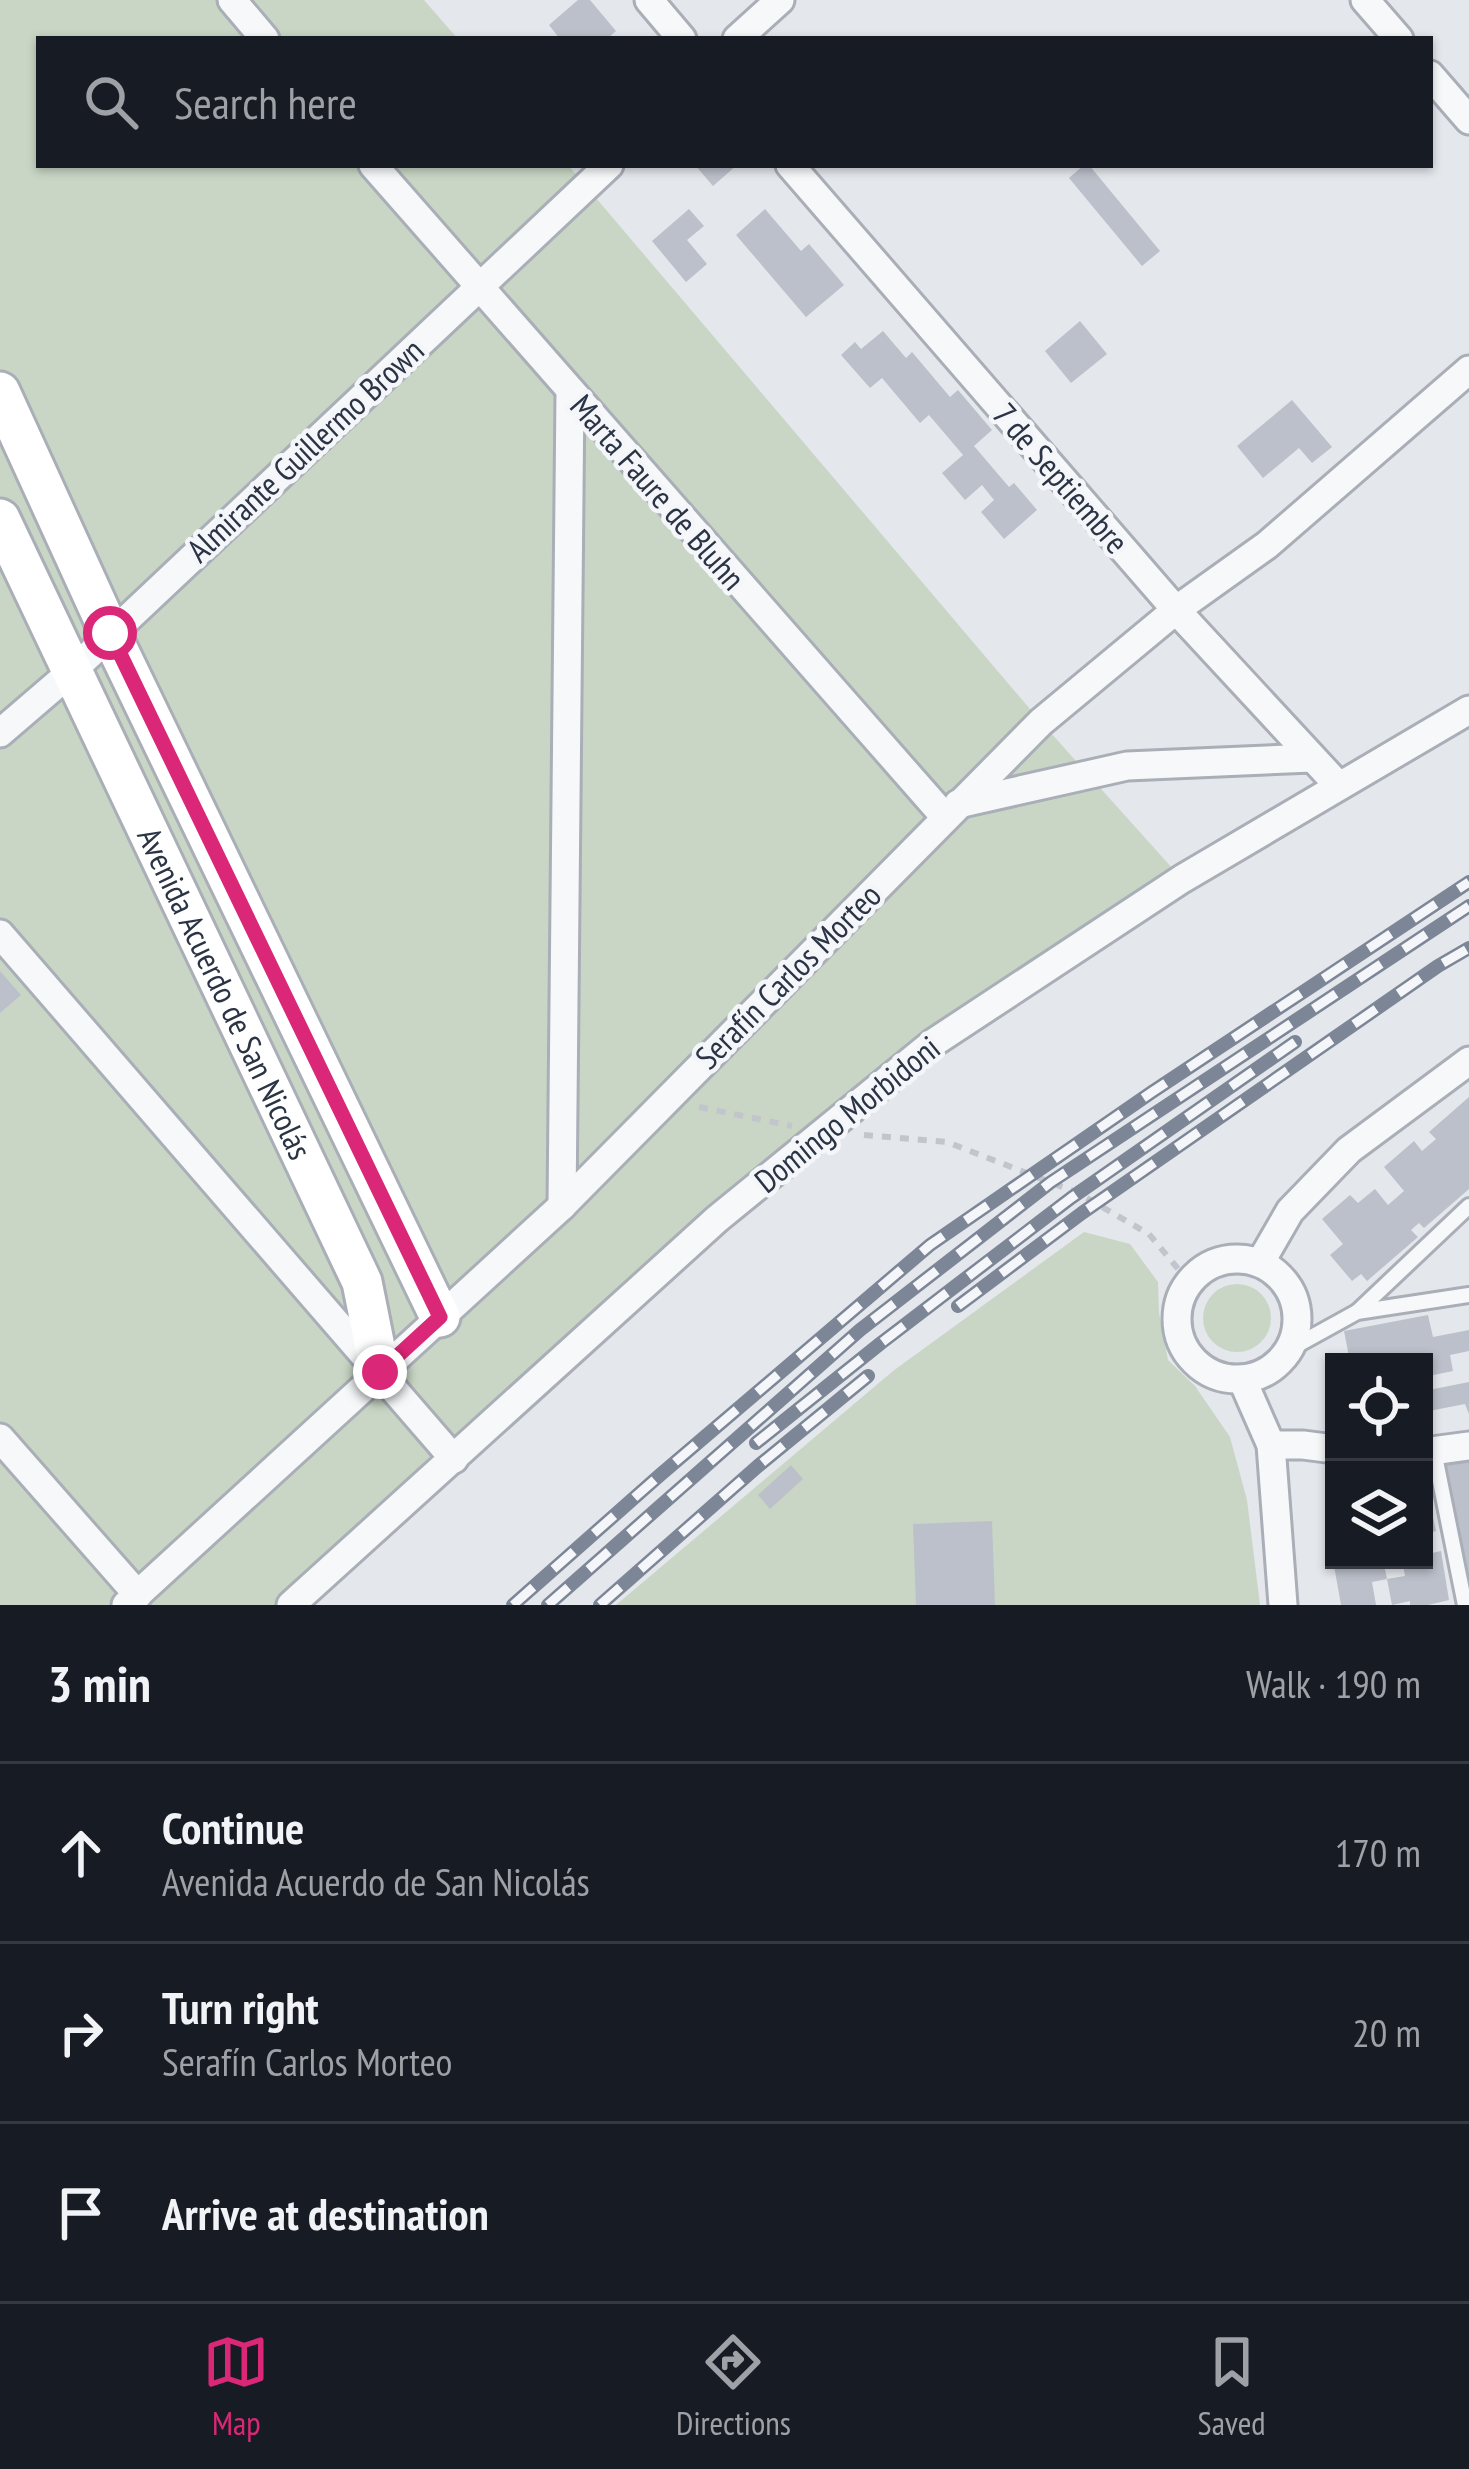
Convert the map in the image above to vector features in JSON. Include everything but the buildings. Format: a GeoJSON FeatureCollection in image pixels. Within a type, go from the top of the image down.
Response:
{"type":"FeatureCollection","features":[{"type":"Feature","properties":{"kind":"street"},"geometry":{"type":"LineString","coordinates":[[232,0],[262,36]]}},
{"type":"Feature","properties":{"kind":"street"},"geometry":{"type":"LineString","coordinates":[[649,0],[679,36]]}},
{"type":"Feature","properties":{"kind":"street"},"geometry":{"type":"LineString","coordinates":[[740,36],[780,0]]}},
{"type":"Feature","properties":{"kind":"street"},"geometry":{"type":"LineString","coordinates":[[1365,0],[1396,36]]}},
{"type":"Feature","properties":{"kind":"street"},"geometry":{"type":"LineString","coordinates":[[1433,78],[1469,120]]}},
{"type":"Feature","properties":{"kind":"street","name":"Marta Faure de Bluhn"},"geometry":{"type":"LineString","coordinates":[[376,168],[570,392],[951,810]]}},
{"type":"Feature","properties":{"kind":"street","name":"Almirante Guillermo Brown"},"geometry":{"type":"LineString","coordinates":[[0,734],[606,168]]}},
{"type":"Feature","properties":{"kind":"street","name":"7 de Septiembre"},"geometry":{"type":"LineString","coordinates":[[793,168],[1176,610],[1338,785]]}},
{"type":"Feature","properties":{"kind":"street","name":"Serafín Carlos Morteo"},"geometry":{"type":"LineString","coordinates":[[132,1600],[562,1206],[1041,722],[1176,610],[1267,545],[1469,370]]}},
{"type":"Feature","properties":{"kind":"street","name":"Avenida Acuerdo de San Nicolás"},"geometry":{"type":"LineString","coordinates":[[0,392],[110,633],[440,1317]]}},
{"type":"Feature","properties":{"kind":"street"},"geometry":{"type":"LineString","coordinates":[[562,1206],[570,392]]}},
{"type":"Feature","properties":{"kind":"street","name":"Avenida Acuerdo de San Nicolás"},"geometry":{"type":"LineString","coordinates":[[0,519],[362,1282],[380,1372],[454,1459]]}},
{"type":"Feature","properties":{"kind":"street","name":"Domingo Morbidoni"},"geometry":{"type":"LineString","coordinates":[[291,1605],[717,1219],[933,1043],[1182,879],[1469,710]]}},
{"type":"Feature","properties":{"kind":"street"},"geometry":{"type":"LineString","coordinates":[[951,810],[1127,766],[1312,758]]}},
{"type":"Feature","properties":{"kind":"street"},"geometry":{"type":"LineString","coordinates":[[0,934],[380,1372]]}},
{"type":"Feature","properties":{"kind":"street"},"geometry":{"type":"LineString","coordinates":[[1260,1263],[1290,1211],[1349,1150],[1469,1061]]}},
{"type":"Feature","properties":{"kind":"street"},"geometry":{"type":"LineString","coordinates":[[1220,1262],[1260,1263],[1284,1280],[1296,1306],[1298,1321],[1290,1349],[1269,1370],[1242,1379],[1208,1372],[1184,1348],[1177,1314],[1181,1297],[1189,1282],[1220,1262]]}},
{"type":"Feature","properties":{"kind":"street"},"geometry":{"type":"LineString","coordinates":[[1242,1379],[1271,1445],[1283,1605]]}},
{"type":"Feature","properties":{"kind":"street"},"geometry":{"type":"LineString","coordinates":[[0,1438],[132,1600]]}},
{"type":"Feature","properties":{"kind":"street"},"geometry":{"type":"LineString","coordinates":[[1271,1445],[1325,1448]]}},
{"type":"Feature","properties":{"kind":"street"},"geometry":{"type":"LineString","coordinates":[[1433,1451],[1469,1446]]}},
{"type":"Feature","properties":{"kind":"lane"},"geometry":{"type":"LineString","coordinates":[[1290,1349],[1357,1312],[1469,1206]]}},
{"type":"Feature","properties":{"kind":"lane"},"geometry":{"type":"LineString","coordinates":[[1357,1312],[1469,1295]]}},
{"type":"Feature","properties":{"kind":"lane"},"geometry":{"type":"LineString","coordinates":[[1431,1461],[1465,1605]]}},
{"type":"Feature","properties":{"kind":"path"},"geometry":{"type":"LineString","coordinates":[[665,1101],[824,1132],[947,1142],[1064,1187],[1149,1234],[1189,1282]]}},
{"type":"Feature","properties":{"kind":"green space"},"geometry":{"type":"Polygon","coordinates":[[[0,0],[424,0],[455,36],[36,36],[36,168],[571,168],[1041,722],[1182,879],[933,1043],[291,1605],[0,1605],[0,0]]]}},
{"type":"Feature","properties":{"kind":"green space"},"geometry":{"type":"Polygon","coordinates":[[[1084,1232],[1130,1244],[1158,1282],[1168,1360],[1195,1386],[1230,1437],[1247,1500],[1260,1605],[616,1605],[893,1371],[1084,1232]]]}},
{"type":"Feature","properties":{"kind":"green space"},"geometry":{"type":"Polygon","coordinates":[[[1237,1284],[1261,1294],[1271,1318],[1261,1342],[1237,1352],[1213,1342],[1203,1318],[1213,1294],[1237,1284]]]}},
{"type":"Feature","properties":{"kind":"railway"},"geometry":{"type":"LineString","coordinates":[[513,1605],[930,1245],[1469,882]]}},
{"type":"Feature","properties":{"kind":"railway"},"geometry":{"type":"LineString","coordinates":[[548,1605],[860,1330],[1051,1182],[1469,906]]}},
{"type":"Feature","properties":{"kind":"railway"},"geometry":{"type":"LineString","coordinates":[[958,1306],[1082,1213],[1469,948]]}},
{"type":"Feature","properties":{"kind":"railway"},"geometry":{"type":"LineString","coordinates":[[756,1443],[1071,1198],[1295,1042]]}},
{"type":"Feature","properties":{"kind":"railway"},"geometry":{"type":"LineString","coordinates":[[600,1605],[868,1376]]}},
{"type":"Feature","properties":{"kind":"route"},"geometry":{"type":"LineString","coordinates":[[110,633],[440,1317],[380,1372]]}}]}
